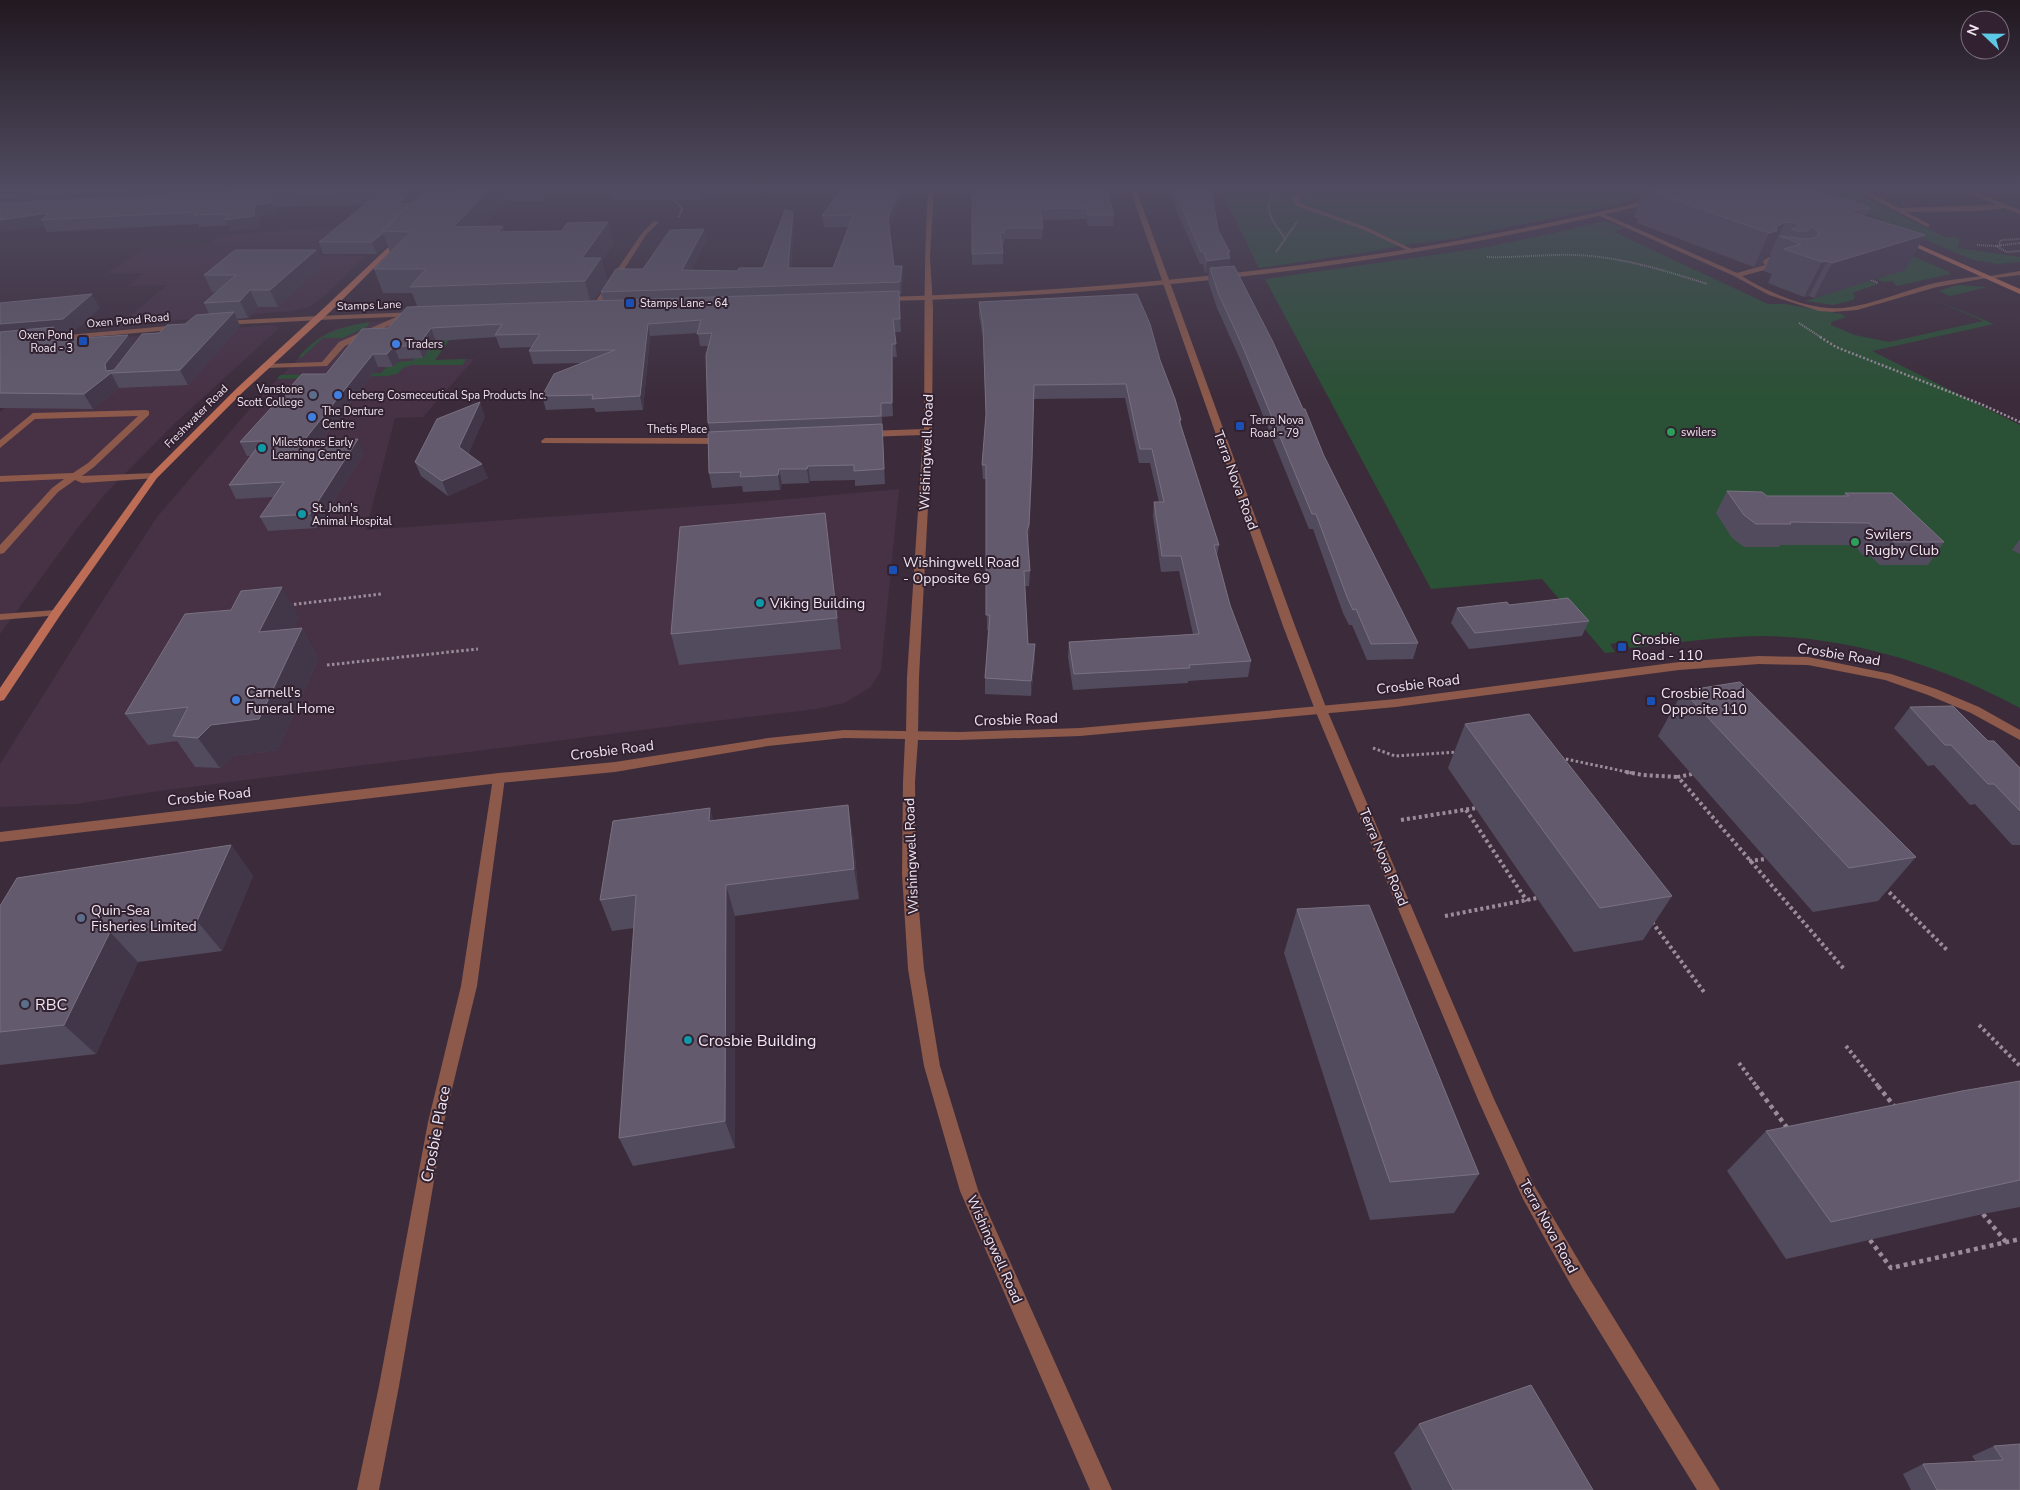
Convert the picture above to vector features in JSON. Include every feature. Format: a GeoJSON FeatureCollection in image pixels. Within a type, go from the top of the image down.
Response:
{"type":"FeatureCollection","features":[{"type":"Feature","properties":{"kind":"main road","name":"Freshwater Road"},"geometry":{"type":"LineString","coordinates":[[0,696],[56,613],[154,476],[266,366],[380,259]]}},
{"type":"Feature","properties":{"kind":"main road"},"geometry":{"type":"LineString","coordinates":[[1946,259],[2020,292]]}},
{"type":"Feature","properties":{"kind":"street"},"geometry":{"type":"LineString","coordinates":[[595,308],[628,259]]}},
{"type":"Feature","properties":{"kind":"street","name":"Wishingwell Road"},"geometry":{"type":"LineString","coordinates":[[926,259],[928,432],[912,686],[909,782],[909,874],[916,969],[932,1066],[969,1191],[1100,1490]]}},
{"type":"Feature","properties":{"kind":"street","name":"Terra Nova Road"},"geometry":{"type":"LineString","coordinates":[[1157,259],[1321,710],[1486,1102],[1529,1193],[1579,1280],[1710,1490]]}},
{"type":"Feature","properties":{"kind":"street"},"geometry":{"type":"LineString","coordinates":[[875,300],[1165,283],[1310,267],[1365,259]]}},
{"type":"Feature","properties":{"kind":"street"},"geometry":{"type":"LineString","coordinates":[[1699,259],[1736,275],[1744,281],[1794,301],[1842,310],[1950,282],[2020,273]]}},
{"type":"Feature","properties":{"kind":"street"},"geometry":{"type":"LineString","coordinates":[[1771,266],[1765,261],[1777,259]]}},
{"type":"Feature","properties":{"kind":"street"},"geometry":{"type":"LineString","coordinates":[[1736,275],[1771,266],[1791,270]]}},
{"type":"Feature","properties":{"kind":"street"},"geometry":{"type":"LineString","coordinates":[[586,309],[605,308]]}},
{"type":"Feature","properties":{"kind":"street"},"geometry":{"type":"LineString","coordinates":[[266,366],[324,364],[342,344],[409,314]]}},
{"type":"Feature","properties":{"kind":"street","name":"Stamps Lane"},"geometry":{"type":"LineString","coordinates":[[318,318],[427,314]]}},
{"type":"Feature","properties":{"kind":"street"},"geometry":{"type":"LineString","coordinates":[[209,324],[318,318]]}},
{"type":"Feature","properties":{"kind":"street","name":"Oxen Pond Road"},"geometry":{"type":"LineString","coordinates":[[40,339],[190,326]]}},
{"type":"Feature","properties":{"kind":"street"},"geometry":{"type":"LineString","coordinates":[[154,336],[159,328]]}},
{"type":"Feature","properties":{"kind":"street"},"geometry":{"type":"LineString","coordinates":[[0,445],[34,416],[146,413],[91,465],[55,490],[0,551]]}},
{"type":"Feature","properties":{"kind":"street"},"geometry":{"type":"LineString","coordinates":[[858,435],[928,432]]}},
{"type":"Feature","properties":{"kind":"street","name":"Thetis Place"},"geometry":{"type":"LineString","coordinates":[[545,441],[731,440]]}},
{"type":"Feature","properties":{"kind":"street"},"geometry":{"type":"LineString","coordinates":[[0,479],[75,476],[82,480],[154,476]]}},
{"type":"Feature","properties":{"kind":"street"},"geometry":{"type":"LineString","coordinates":[[0,617],[56,613]]}},
{"type":"Feature","properties":{"kind":"street","name":"Crosbie Road"},"geometry":{"type":"LineString","coordinates":[[0,837],[500,778],[615,767],[768,742],[844,734],[960,736],[1080,732],[1396,703],[1679,666],[1759,660],[1808,661],[1887,677],[1932,692],[1975,710],[2020,736]]}},
{"type":"Feature","properties":{"kind":"street","name":"Crosbie Place"},"geometry":{"type":"LineString","coordinates":[[368,1490],[389,1386],[436,1122],[468,986],[500,778]]}},
{"type":"Feature","properties":{"kind":"path"},"geometry":{"type":"LineString","coordinates":[[1505,259],[1519,259]]}},
{"type":"Feature","properties":{"kind":"path"},"geometry":{"type":"LineString","coordinates":[[1606,259],[1681,275],[1712,286]]}},
{"type":"Feature","properties":{"kind":"path"},"geometry":{"type":"LineString","coordinates":[[1792,320],[1836,347],[2020,422]]}},
{"type":"Feature","properties":{"kind":"path"},"geometry":{"type":"LineString","coordinates":[[288,605],[380,594]]}},
{"type":"Feature","properties":{"kind":"path"},"geometry":{"type":"LineString","coordinates":[[327,666],[478,649]]}},
{"type":"Feature","properties":{"kind":"path"},"geometry":{"type":"LineString","coordinates":[[1373,748],[1395,756],[1464,752]]}},
{"type":"Feature","properties":{"kind":"path"},"geometry":{"type":"LineString","coordinates":[[1560,758],[1643,775],[1678,777],[1692,774]]}},
{"type":"Feature","properties":{"kind":"path"},"geometry":{"type":"LineString","coordinates":[[1678,777],[1749,862],[1844,969]]}},
{"type":"Feature","properties":{"kind":"path"},"geometry":{"type":"LineString","coordinates":[[1401,820],[1476,808]]}},
{"type":"Feature","properties":{"kind":"path"},"geometry":{"type":"LineString","coordinates":[[1466,810],[1527,900]]}},
{"type":"Feature","properties":{"kind":"path"},"geometry":{"type":"LineString","coordinates":[[1749,862],[1766,859]]}},
{"type":"Feature","properties":{"kind":"path"},"geometry":{"type":"LineString","coordinates":[[1880,883],[1948,951]]}},
{"type":"Feature","properties":{"kind":"path"},"geometry":{"type":"LineString","coordinates":[[1445,916],[1537,898]]}},
{"type":"Feature","properties":{"kind":"path"},"geometry":{"type":"LineString","coordinates":[[1647,915],[1704,992]]}},
{"type":"Feature","properties":{"kind":"path"},"geometry":{"type":"LineString","coordinates":[[1979,1025],[2020,1066]]}},
{"type":"Feature","properties":{"kind":"path"},"geometry":{"type":"LineString","coordinates":[[1846,1046],[1896,1108]]}},
{"type":"Feature","properties":{"kind":"path"},"geometry":{"type":"LineString","coordinates":[[1739,1063],[1790,1131]]}},
{"type":"Feature","properties":{"kind":"path"},"geometry":{"type":"LineString","coordinates":[[1983,1214],[2006,1242]]}},
{"type":"Feature","properties":{"kind":"path"},"geometry":{"type":"LineString","coordinates":[[1870,1240],[1891,1268],[2020,1239]]}},
{"type":"Feature","properties":{"kind":"shaded area"},"geometry":{"type":"Polygon","coordinates":[[[129,259],[362,259],[324,296],[309,307],[291,311],[120,325],[167,285],[128,286],[144,273],[107,273],[129,259]]]}},
{"type":"Feature","properties":{"kind":"shaded area"},"geometry":{"type":"Polygon","coordinates":[[[464,319],[435,360],[474,359],[423,417],[395,418],[366,530],[757,502],[899,489],[881,670],[871,687],[844,703],[817,709],[152,792],[76,804],[0,807],[0,764],[110,589],[157,517],[261,396],[320,337],[335,329],[369,322],[464,319]]]}},
{"type":"Feature","properties":{"kind":"shaded area"},"geometry":{"type":"Polygon","coordinates":[[[270,325],[277,327],[277,330],[174,424],[106,493],[76,530],[0,634],[0,412],[20,394],[125,337],[270,325]]]}},
{"type":"Feature","properties":{"kind":"green space"},"geometry":{"type":"Polygon","coordinates":[[[1254,259],[1323,259],[1259,268],[1254,259]]]}},
{"type":"Feature","properties":{"kind":"green space"},"geometry":{"type":"Polygon","coordinates":[[[1408,259],[1671,259],[1768,304],[1785,304],[1842,314],[1846,317],[1831,322],[1831,325],[1855,335],[1889,342],[1983,321],[1932,299],[1994,324],[1872,351],[2020,425],[2020,708],[1960,679],[1929,667],[1897,657],[1832,642],[1799,638],[1749,636],[1630,648],[1625,642],[1610,644],[1615,652],[1605,653],[1542,579],[1431,589],[1265,279],[1408,259]]]}},
{"type":"Feature","properties":{"kind":"green space"},"geometry":{"type":"Polygon","coordinates":[[[1912,259],[1919,259],[1950,274],[1897,286],[1892,281],[1884,282],[1876,279],[1905,270],[1912,259]]]}},
{"type":"Feature","properties":{"kind":"green space"},"geometry":{"type":"Polygon","coordinates":[[[1970,259],[2020,259],[2020,262],[1998,264],[1970,259]]]}},
{"type":"Feature","properties":{"kind":"green space"},"geometry":{"type":"Polygon","coordinates":[[[1869,281],[1878,284],[1852,293],[1855,296],[1853,300],[1833,305],[1806,301],[1869,281]]]}},
{"type":"Feature","properties":{"kind":"green space"},"geometry":{"type":"Polygon","coordinates":[[[1957,285],[1987,287],[1950,296],[1939,291],[1957,285]]]}},
{"type":"Feature","properties":{"kind":"green space"},"geometry":{"type":"Polygon","coordinates":[[[464,319],[435,360],[466,359],[463,365],[411,365],[403,368],[397,374],[387,376],[277,379],[280,375],[381,373],[387,366],[403,361],[412,361],[464,319]]]}},
{"type":"Feature","properties":{"kind":"green space"},"geometry":{"type":"Polygon","coordinates":[[[369,322],[368,326],[343,338],[323,338],[302,357],[298,358],[321,337],[348,326],[369,322]]]}},
{"type":"Feature","properties":{"kind":"building"},"geometry":{"type":"Polygon","coordinates":[[[224,259],[306,259],[270,290],[250,290],[240,301],[204,303],[236,275],[204,275],[224,259]]]}},
{"type":"Feature","properties":{"kind":"building"},"geometry":{"type":"Polygon","coordinates":[[[384,259],[601,259],[585,281],[410,287],[426,269],[374,269],[384,259]]]}},
{"type":"Feature","properties":{"kind":"building"},"geometry":{"type":"Polygon","coordinates":[[[650,259],[688,259],[682,270],[737,271],[739,268],[763,268],[767,259],[789,259],[788,268],[833,268],[837,259],[893,259],[894,266],[902,266],[900,282],[601,292],[616,269],[643,269],[650,259]]]}},
{"type":"Feature","properties":{"kind":"building"},"geometry":{"type":"Polygon","coordinates":[[[1206,259],[1226,259],[1207,261],[1206,259]]]}},
{"type":"Feature","properties":{"kind":"building"},"geometry":{"type":"Polygon","coordinates":[[[1812,259],[1847,259],[1832,263],[1812,259]]]}},
{"type":"Feature","properties":{"kind":"building"},"geometry":{"type":"Polygon","coordinates":[[[1234,266],[1273,342],[1303,409],[1305,409],[1324,456],[1418,643],[1371,644],[1356,609],[1353,610],[1316,514],[1312,514],[1242,345],[1219,295],[1210,268],[1234,266]]]}},
{"type":"Feature","properties":{"kind":"building"},"geometry":{"type":"Polygon","coordinates":[[[899,291],[900,319],[893,319],[896,344],[892,344],[892,403],[881,403],[881,416],[708,423],[706,355],[712,333],[697,334],[701,320],[648,324],[640,396],[592,399],[593,395],[542,396],[554,374],[615,350],[529,351],[540,334],[495,335],[502,324],[431,328],[418,346],[394,346],[387,354],[373,354],[302,443],[358,439],[310,514],[260,517],[284,482],[229,485],[262,441],[240,442],[302,374],[326,374],[362,329],[388,328],[407,307],[899,291]]]}},
{"type":"Feature","properties":{"kind":"building"},"geometry":{"type":"Polygon","coordinates":[[[92,294],[63,319],[0,324],[0,303],[92,294]]]}},
{"type":"Feature","properties":{"kind":"building"},"geometry":{"type":"Polygon","coordinates":[[[1137,294],[1150,324],[1160,360],[1175,399],[1181,420],[1179,420],[1219,545],[1214,545],[1230,605],[1251,661],[1189,665],[1190,668],[1074,674],[1069,642],[1199,634],[1181,556],[1162,556],[1154,502],[1164,502],[1152,449],[1140,449],[1126,384],[1034,385],[1029,524],[1027,531],[1030,571],[1024,571],[1028,644],[1035,644],[1031,681],[985,678],[990,615],[986,615],[986,465],[982,465],[986,414],[983,325],[979,302],[1137,294]]]}},
{"type":"Feature","properties":{"kind":"building"},"geometry":{"type":"Polygon","coordinates":[[[234,312],[180,370],[111,373],[84,394],[0,393],[0,332],[54,327],[38,341],[128,335],[105,364],[106,371],[114,370],[142,334],[159,333],[167,325],[185,324],[196,315],[234,312]]]}},
{"type":"Feature","properties":{"kind":"building"},"geometry":{"type":"Polygon","coordinates":[[[480,402],[459,447],[482,464],[442,481],[415,462],[437,419],[480,402]]]}},
{"type":"Feature","properties":{"kind":"building"},"geometry":{"type":"Polygon","coordinates":[[[882,424],[884,469],[854,471],[854,465],[808,466],[807,469],[779,469],[778,475],[740,477],[741,472],[709,473],[708,432],[882,424]]]}},
{"type":"Feature","properties":{"kind":"building"},"geometry":{"type":"Polygon","coordinates":[[[1727,491],[1762,492],[1767,496],[1849,496],[1845,493],[1892,493],[1944,542],[1894,542],[1883,533],[1877,532],[1869,523],[1790,522],[1791,524],[1756,524],[1744,515],[1727,491]]]}},
{"type":"Feature","properties":{"kind":"building","name":"Viking Building"},"geometry":{"type":"Polygon","coordinates":[[[825,513],[837,618],[671,634],[680,527],[825,513]]]}},
{"type":"Feature","properties":{"kind":"building"},"geometry":{"type":"Polygon","coordinates":[[[282,587],[259,632],[302,628],[259,719],[211,725],[198,738],[173,736],[188,707],[125,714],[185,614],[231,610],[241,591],[282,587]]]}},
{"type":"Feature","properties":{"kind":"building"},"geometry":{"type":"Polygon","coordinates":[[[1568,598],[1589,621],[1475,633],[1457,608],[1507,602],[1509,605],[1568,598]]]}},
{"type":"Feature","properties":{"kind":"building"},"geometry":{"type":"Polygon","coordinates":[[[1740,682],[1916,857],[1849,868],[1683,691],[1740,682]]]}},
{"type":"Feature","properties":{"kind":"building"},"geometry":{"type":"Polygon","coordinates":[[[1953,706],[1988,741],[1994,741],[2020,768],[2020,811],[1994,784],[1988,784],[1951,745],[1945,745],[1910,707],[1953,706]]]}},
{"type":"Feature","properties":{"kind":"building"},"geometry":{"type":"Polygon","coordinates":[[[1529,714],[1672,896],[1600,908],[1465,724],[1529,714]]]}},
{"type":"Feature","properties":{"kind":"building","name":"Crosbie Building"},"geometry":{"type":"Polygon","coordinates":[[[848,805],[854,869],[726,885],[725,1121],[619,1138],[636,895],[600,900],[613,821],[710,808],[709,821],[848,805]]]}},
{"type":"Feature","properties":{"kind":"building"},"geometry":{"type":"Polygon","coordinates":[[[231,845],[197,921],[110,932],[64,1025],[0,1032],[0,906],[17,878],[231,845]]]}},
{"type":"Feature","properties":{"kind":"building"},"geometry":{"type":"Polygon","coordinates":[[[1369,905],[1479,1174],[1390,1182],[1297,909],[1369,905]]]}},
{"type":"Feature","properties":{"kind":"building"},"geometry":{"type":"Polygon","coordinates":[[[2020,1081],[2020,1180],[1831,1222],[1766,1131],[1962,1091],[2020,1081]]]}},
{"type":"Feature","properties":{"kind":"building"},"geometry":{"type":"Polygon","coordinates":[[[1531,1385],[1593,1490],[1453,1490],[1419,1424],[1531,1385]]]}},
{"type":"Feature","properties":{"kind":"building"},"geometry":{"type":"Polygon","coordinates":[[[2020,1444],[2020,1490],[1937,1490],[1923,1464],[2003,1460],[1994,1446],[2020,1444]]]}},
{"type":"Feature","properties":{"kind":"place","name":"Stamps Lane - 64"},"geometry":{"type":"Point","coordinates":[630,303]}},
{"type":"Feature","properties":{"kind":"place","name":"Oxen Pond Road - 3"},"geometry":{"type":"Point","coordinates":[83,341]}},
{"type":"Feature","properties":{"kind":"place","name":"Traders"},"geometry":{"type":"Point","coordinates":[396,344]}},
{"type":"Feature","properties":{"kind":"place","name":"Vanstone Scott College"},"geometry":{"type":"Point","coordinates":[313,395]}},
{"type":"Feature","properties":{"kind":"place","name":"Iceberg Cosmeceutical Spa Products Inc."},"geometry":{"type":"Point","coordinates":[338,395]}},
{"type":"Feature","properties":{"kind":"place","name":"The Denture Centre"},"geometry":{"type":"Point","coordinates":[312,417]}},
{"type":"Feature","properties":{"kind":"place","name":"Terra Nova Road - 79"},"geometry":{"type":"Point","coordinates":[1240,426]}},
{"type":"Feature","properties":{"kind":"place","name":"swilers"},"geometry":{"type":"Point","coordinates":[1671,432]}},
{"type":"Feature","properties":{"kind":"place","name":"Milestones Early Learning Centre"},"geometry":{"type":"Point","coordinates":[262,448]}},
{"type":"Feature","properties":{"kind":"place","name":"St. John's Animal Hospital"},"geometry":{"type":"Point","coordinates":[302,514]}},
{"type":"Feature","properties":{"kind":"place","name":"Swilers Rugby Club"},"geometry":{"type":"Point","coordinates":[1855,542]}},
{"type":"Feature","properties":{"kind":"place","name":"Wishingwell Road - Opposite 69"},"geometry":{"type":"Point","coordinates":[893,570]}},
{"type":"Feature","properties":{"kind":"place","name":"Viking Building"},"geometry":{"type":"Point","coordinates":[760,603]}},
{"type":"Feature","properties":{"kind":"place","name":"Crosbie Road - 110"},"geometry":{"type":"Point","coordinates":[1622,647]}},
{"type":"Feature","properties":{"kind":"place","name":"Carnell's Funeral Home"},"geometry":{"type":"Point","coordinates":[236,700]}},
{"type":"Feature","properties":{"kind":"place","name":"Crosbie Road Opposite 110"},"geometry":{"type":"Point","coordinates":[1651,701]}},
{"type":"Feature","properties":{"kind":"place","name":"Quin-Sea Fisheries Limited"},"geometry":{"type":"Point","coordinates":[81,918]}},
{"type":"Feature","properties":{"kind":"place","name":"RBC"},"geometry":{"type":"Point","coordinates":[25,1004]}},
{"type":"Feature","properties":{"kind":"place","name":"Crosbie Building"},"geometry":{"type":"Point","coordinates":[688,1040]}}]}
